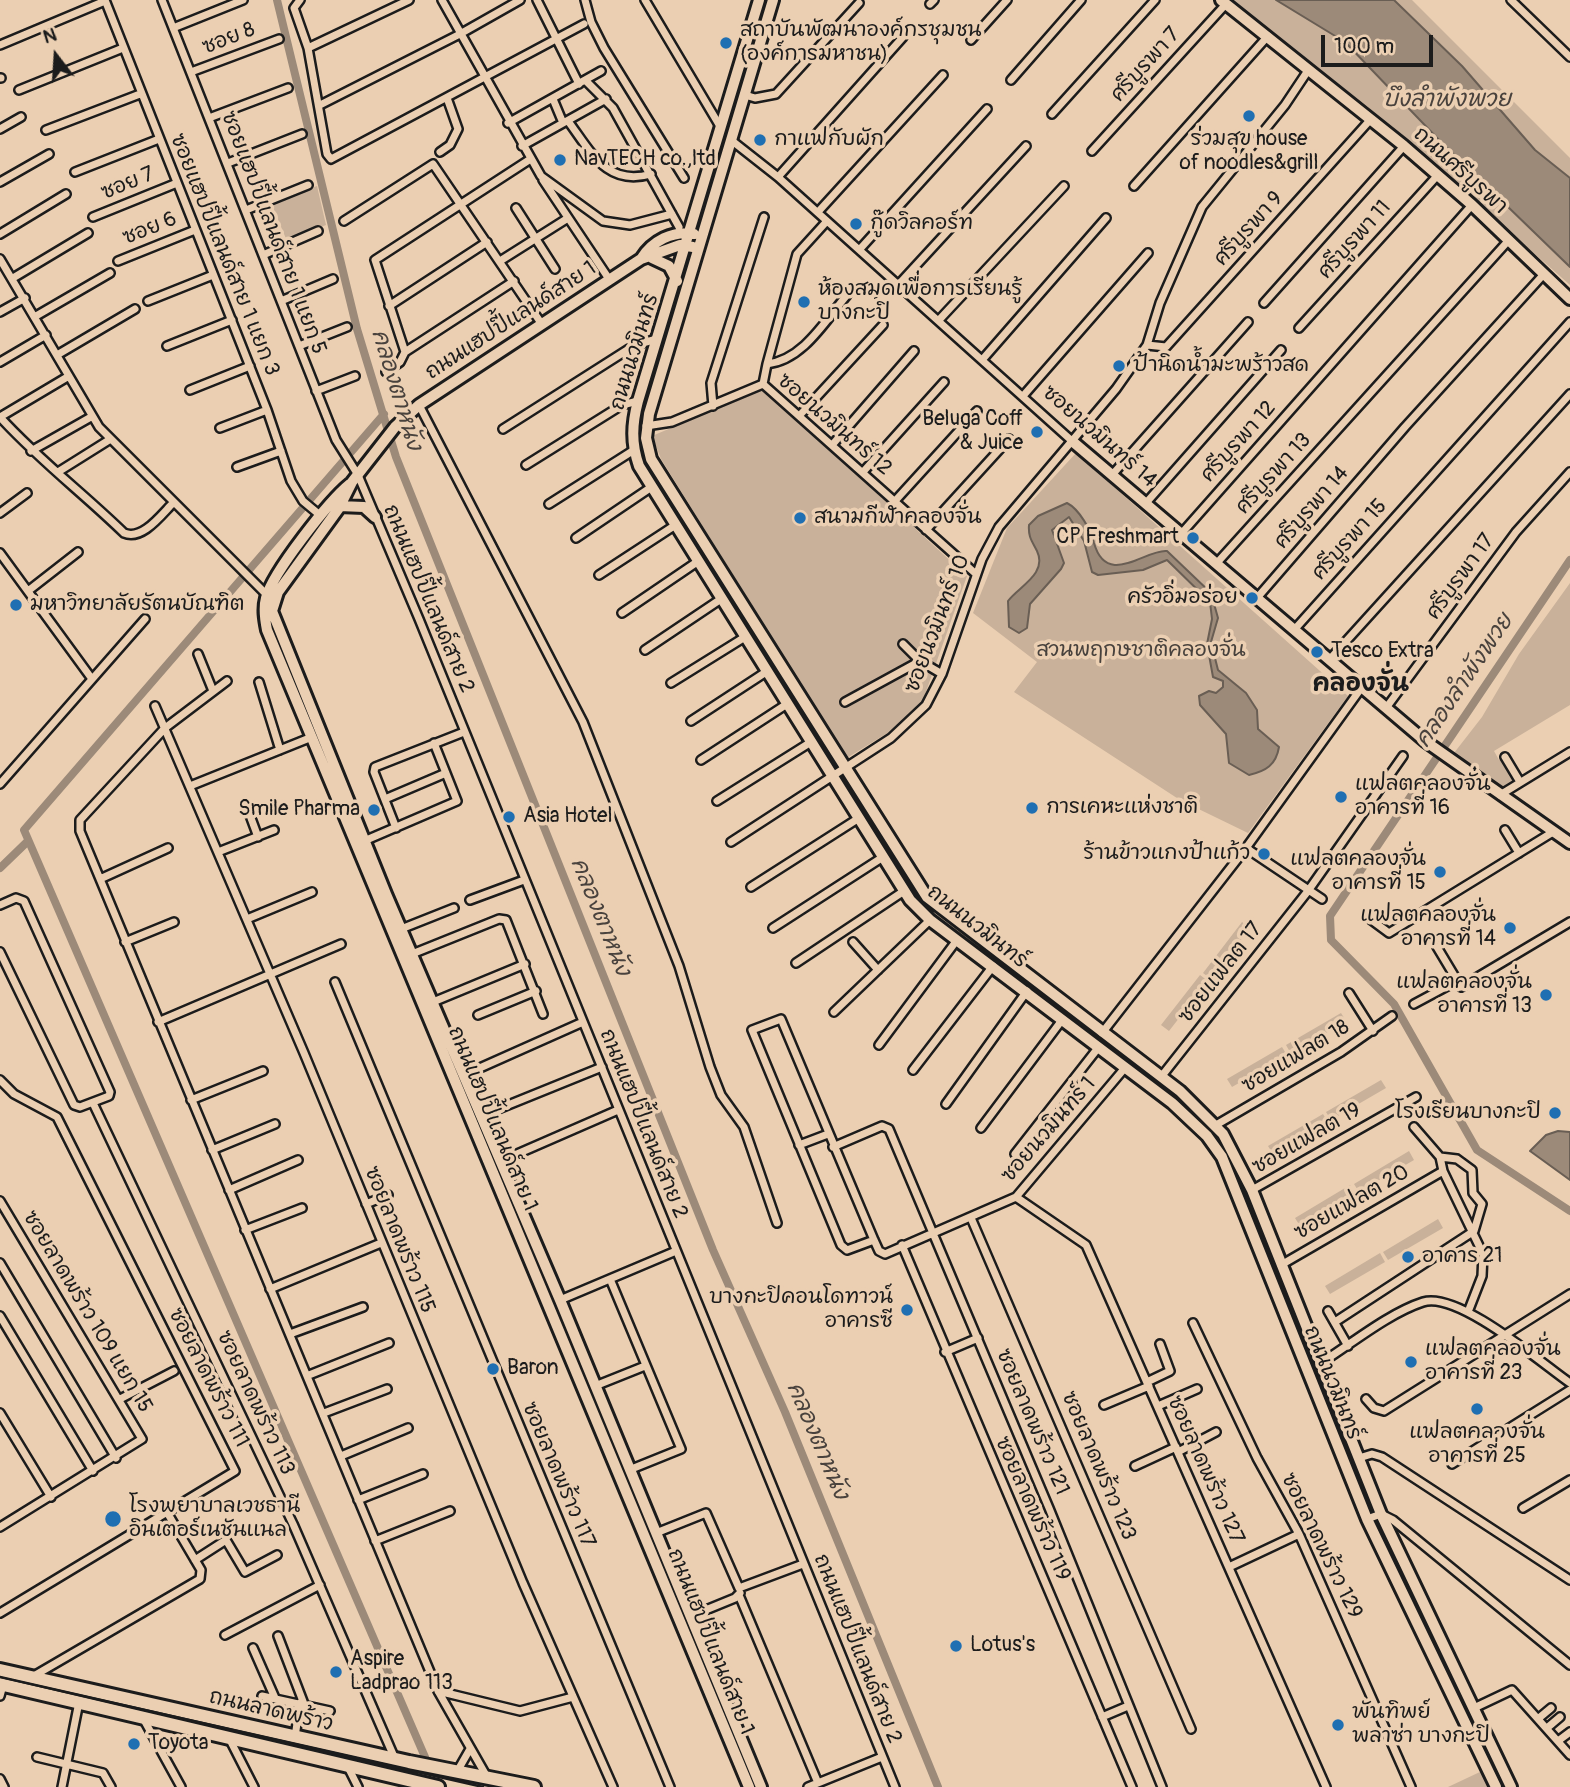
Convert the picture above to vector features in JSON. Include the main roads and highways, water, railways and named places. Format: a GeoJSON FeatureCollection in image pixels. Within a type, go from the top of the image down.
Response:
{"type":"FeatureCollection","features":[{"type":"Feature","properties":{"kind":"main road","name":"ถนนลาดพร้าว"},"geometry":{"type":"LineString","coordinates":[[0,1670],[395,1759],[534,1787]]}},
{"type":"Feature","properties":{"kind":"main road","name":"ถนนลาดพร้าว"},"geometry":{"type":"LineString","coordinates":[[1,1688],[79,1702],[439,1787]]}},
{"type":"Feature","properties":{"kind":"main road"},"geometry":{"type":"LineString","coordinates":[[409,1762],[502,1787]]}},
{"type":"Feature","properties":{"kind":"water","name":"บึงลำพังพวย"},"geometry":{"type":"Polygon","coordinates":[[[1276,0],[1394,0],[1462,66],[1535,150],[1570,178],[1570,267],[1441,142],[1345,42],[1276,0]]]}},
{"type":"Feature","properties":{"kind":"water"},"geometry":{"type":"Polygon","coordinates":[[[1067,503],[1084,520],[1100,556],[1108,563],[1128,563],[1167,551],[1211,593],[1218,618],[1211,642],[1218,670],[1246,693],[1257,710],[1258,729],[1279,747],[1269,766],[1249,775],[1229,763],[1226,734],[1200,705],[1199,696],[1209,691],[1216,693],[1223,687],[1223,681],[1213,677],[1207,644],[1212,619],[1210,602],[1167,560],[1143,570],[1098,575],[1092,572],[1084,541],[1069,517],[1052,530],[1064,563],[1061,569],[1030,604],[1027,628],[1019,633],[1009,627],[1008,601],[1039,567],[1029,525],[1038,516],[1067,503]]]}},
{"type":"Feature","properties":{"kind":"water"},"geometry":{"type":"Polygon","coordinates":[[[1558,1131],[1570,1132],[1570,1180],[1530,1151],[1546,1135],[1558,1131]]]}},
{"type":"Feature","properties":{"kind":"waterway","name":"คลองตาหนัง"},"geometry":{"type":"LineString","coordinates":[[277,0],[357,329],[396,457],[713,1250],[785,1412],[938,1787]]}},
{"type":"Feature","properties":{"kind":"waterway"},"geometry":{"type":"LineString","coordinates":[[384,414],[24,830],[425,1757]]}},
{"type":"Feature","properties":{"kind":"waterway","name":"คลองลำพังพวย"},"geometry":{"type":"LineString","coordinates":[[1570,560],[1330,916],[1331,940],[1394,1004],[1477,1150],[1570,1211]]}},
{"type":"Feature","properties":{"kind":"waterway"},"geometry":{"type":"LineString","coordinates":[[0,868],[28,841]]}},
{"type":"Feature","properties":{"kind":"railway"},"geometry":{"type":"LineString","coordinates":[[0,1677],[483,1787]]}},
{"type":"Feature","properties":{"kind":"place","name":"สถาบันพัฒนาองค์กรชุมชน (องค์การมหาชน)"},"geometry":{"type":"Point","coordinates":[726,43]}},
{"type":"Feature","properties":{"kind":"place","name":"ร่วมสุข house of noodles&grill"},"geometry":{"type":"Point","coordinates":[1249,116]}},
{"type":"Feature","properties":{"kind":"place","name":"กาแฟกับผัก"},"geometry":{"type":"Point","coordinates":[760,140]}},
{"type":"Feature","properties":{"kind":"place","name":"NavTECH co.,ltd"},"geometry":{"type":"Point","coordinates":[560,160]}},
{"type":"Feature","properties":{"kind":"place","name":"กู๊ดวิลคอร์ท"},"geometry":{"type":"Point","coordinates":[856,224]}},
{"type":"Feature","properties":{"kind":"place","name":"ห้องสมุดเพื่อการเรียนรู้ บางกะปิ"},"geometry":{"type":"Point","coordinates":[804,302]}},
{"type":"Feature","properties":{"kind":"place","name":"ป้านิดน้ำมะพร้าวสด"},"geometry":{"type":"Point","coordinates":[1119,366]}},
{"type":"Feature","properties":{"kind":"place","name":"Beluga Coff & Juice"},"geometry":{"type":"Point","coordinates":[1037,432]}},
{"type":"Feature","properties":{"kind":"place","name":"สนามกีฬาคลองจั่น"},"geometry":{"type":"Point","coordinates":[800,518]}},
{"type":"Feature","properties":{"kind":"place","name":"CP Freshmart"},"geometry":{"type":"Point","coordinates":[1193,538]}},
{"type":"Feature","properties":{"kind":"place","name":"ครัวอิ่มอร่อย"},"geometry":{"type":"Point","coordinates":[1252,598]}},
{"type":"Feature","properties":{"kind":"place","name":"มหาวิทยาลัยรัตนบัณฑิต"},"geometry":{"type":"Point","coordinates":[16,605]}},
{"type":"Feature","properties":{"kind":"place","name":"Tesco Extra"},"geometry":{"type":"Point","coordinates":[1317,652]}},
{"type":"Feature","properties":{"kind":"place","name":"แฟลตคลองจั่น อาคารที่ 16"},"geometry":{"type":"Point","coordinates":[1341,797]}},
{"type":"Feature","properties":{"kind":"place","name":"การเคหะแห่งชาติ"},"geometry":{"type":"Point","coordinates":[1032,808]}},
{"type":"Feature","properties":{"kind":"place","name":"Smile Pharma"},"geometry":{"type":"Point","coordinates":[374,810]}},
{"type":"Feature","properties":{"kind":"place","name":"Asia Hotel"},"geometry":{"type":"Point","coordinates":[509,817]}},
{"type":"Feature","properties":{"kind":"place","name":"ร้านข้าวแกงป้าแก้ว"},"geometry":{"type":"Point","coordinates":[1264,854]}},
{"type":"Feature","properties":{"kind":"place","name":"แฟลตคลองจั่น อาคารที่ 15"},"geometry":{"type":"Point","coordinates":[1440,872]}},
{"type":"Feature","properties":{"kind":"place","name":"แฟลตคลองจั่น อาคารที่ 14"},"geometry":{"type":"Point","coordinates":[1510,928]}},
{"type":"Feature","properties":{"kind":"place","name":"แฟลตคลองจั่น อาคารที่ 13"},"geometry":{"type":"Point","coordinates":[1546,995]}},
{"type":"Feature","properties":{"kind":"place","name":"โรงเรียนบางกะปิ"},"geometry":{"type":"Point","coordinates":[1555,1113]}},
{"type":"Feature","properties":{"kind":"place","name":"อาคาร 21"},"geometry":{"type":"Point","coordinates":[1408,1257]}},
{"type":"Feature","properties":{"kind":"place","name":"บางกะปิคอนโดทาวน์ อาคารซี"},"geometry":{"type":"Point","coordinates":[907,1310]}},
{"type":"Feature","properties":{"kind":"place","name":"แฟลตคลองจั่น อาคารที่ 23"},"geometry":{"type":"Point","coordinates":[1411,1362]}},
{"type":"Feature","properties":{"kind":"place","name":"Baron"},"geometry":{"type":"Point","coordinates":[493,1369]}},
{"type":"Feature","properties":{"kind":"place","name":"แฟลตคลองจั่น อาคารที่ 25"},"geometry":{"type":"Point","coordinates":[1477,1409]}},
{"type":"Feature","properties":{"kind":"place","name":"โรงพยาบาลเวชธานี อินเตอร์เนชันแนล"},"geometry":{"type":"Point","coordinates":[113,1519]}},
{"type":"Feature","properties":{"kind":"place","name":"Lotus's"},"geometry":{"type":"Point","coordinates":[956,1646]}},
{"type":"Feature","properties":{"kind":"place","name":"Aspire Ladprao 113"},"geometry":{"type":"Point","coordinates":[336,1672]}},
{"type":"Feature","properties":{"kind":"place","name":"พันทิพย์ พลาซ่า บางกะปิ"},"geometry":{"type":"Point","coordinates":[1338,1725]}},
{"type":"Feature","properties":{"kind":"place","name":"Toyota"},"geometry":{"type":"Point","coordinates":[134,1744]}},
{"type":"Feature","properties":{"kind":"district","name":"คลองจั่น"},"geometry":{"type":"Point","coordinates":[1361,685]}},
{"type":"Feature","properties":{"kind":"park label","name":"สวนพฤกษชาติคลองจั่น"},"geometry":{"type":"Point","coordinates":[1141,651]}}]}
